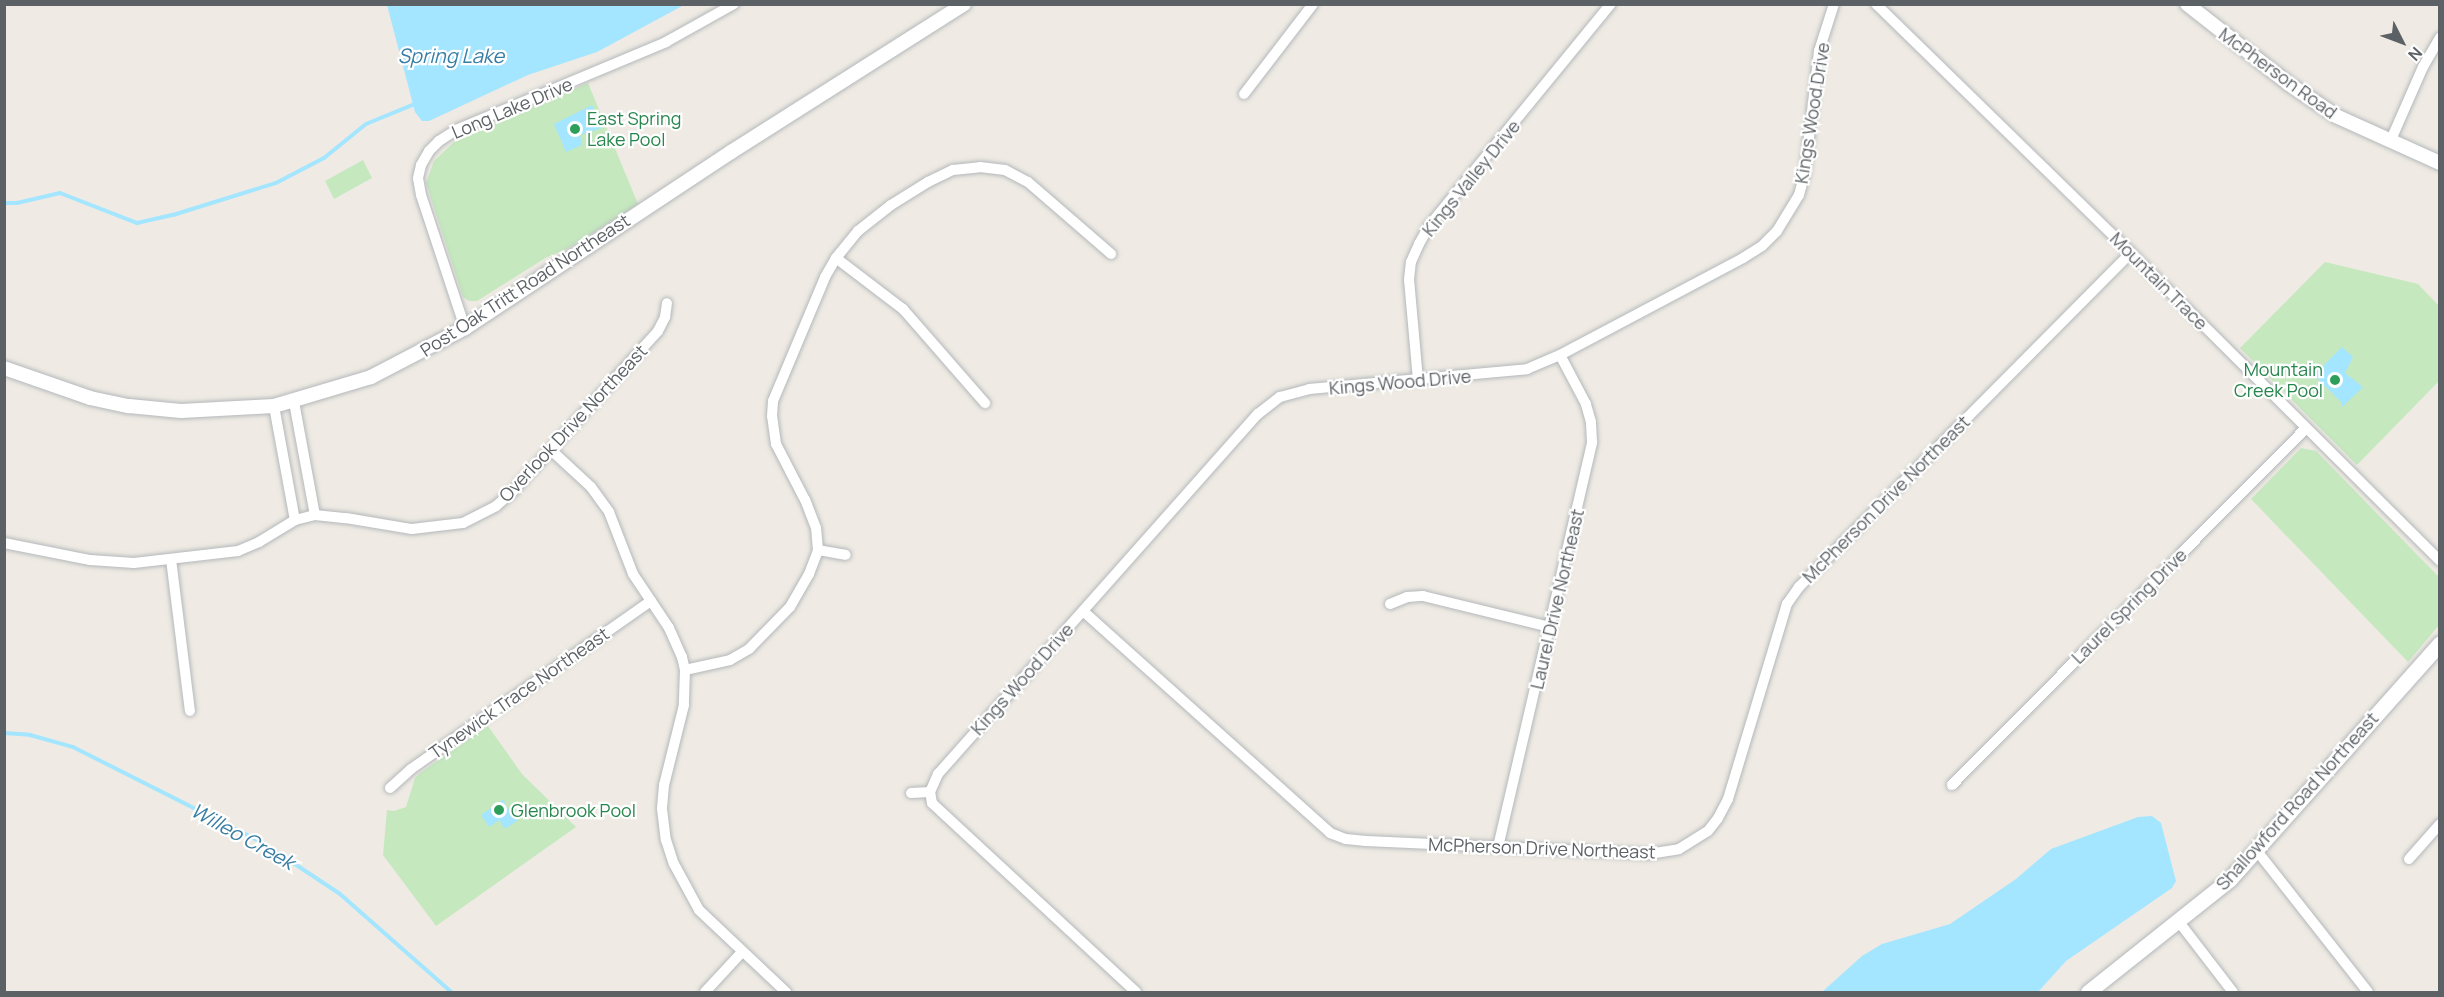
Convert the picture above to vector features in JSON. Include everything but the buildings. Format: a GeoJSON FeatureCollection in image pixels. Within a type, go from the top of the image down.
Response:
{"type":"FeatureCollection","features":[{"type":"Feature","properties":{"kind":"main road","name":"Shallowford Road Northeast"},"geometry":{"type":"LineString","coordinates":[[2088,993],[2229,880],[2439,643]]}},
{"type":"Feature","properties":{"kind":"street","name":"Long Lake Drive"},"geometry":{"type":"LineString","coordinates":[[465,328],[421,195],[418,178],[421,165],[429,151],[456,130],[666,42],[734,4]]}},
{"type":"Feature","properties":{"kind":"street","name":"Post Oak Tritt Road Northeast"},"geometry":{"type":"LineString","coordinates":[[4,368],[90,398],[129,406],[203,411],[274,406],[294,402],[386,371],[465,328],[731,152],[964,4]]}},
{"type":"Feature","properties":{"kind":"street"},"geometry":{"type":"LineString","coordinates":[[1244,94],[1313,4]]}},
{"type":"Feature","properties":{"kind":"street","name":"Kings Valley Drive"},"geometry":{"type":"LineString","coordinates":[[1418,380],[1409,280],[1411,262],[1419,244],[1430,226],[1611,4]]}},
{"type":"Feature","properties":{"kind":"street","name":"Kings Wood Drive"},"geometry":{"type":"LineString","coordinates":[[930,792],[938,774],[1258,414],[1280,397],[1309,389],[1508,373],[1527,369],[1560,355],[1743,258],[1777,231],[1799,195],[1805,172],[1820,51],[1834,4]]}},
{"type":"Feature","properties":{"kind":"street","name":"Mountain Trace"},"geometry":{"type":"LineString","coordinates":[[1876,4],[2131,253],[2439,561]]}},
{"type":"Feature","properties":{"kind":"street","name":"McPherson Road"},"geometry":{"type":"LineString","coordinates":[[2187,4],[2313,102],[2336,116],[2439,164]]}},
{"type":"Feature","properties":{"kind":"street"},"geometry":{"type":"LineString","coordinates":[[2390,142],[2439,37]]}},
{"type":"Feature","properties":{"kind":"street"},"geometry":{"type":"LineString","coordinates":[[685,670],[730,660],[758,642],[802,591],[818,550],[812,516],[780,454],[772,416],[778,387],[809,311],[836,258],[866,223],[918,187],[954,170],[980,167],[1005,171],[1028,182],[1112,254]]}},
{"type":"Feature","properties":{"kind":"street","name":"McPherson Drive Northeast"},"geometry":{"type":"LineString","coordinates":[[1083,611],[1330,833],[1346,839],[1366,841],[1657,853],[1679,849],[1708,831],[1728,799],[1784,614],[1799,587],[2131,253]]}},
{"type":"Feature","properties":{"kind":"street"},"geometry":{"type":"LineString","coordinates":[[836,258],[903,309],[985,403]]}},
{"type":"Feature","properties":{"kind":"street","name":"Overlook Drive Northeast"},"geometry":{"type":"LineString","coordinates":[[4,543],[90,560],[134,563],[249,548],[295,520],[315,515],[412,529],[456,525],[476,518],[513,492],[658,332],[665,317],[667,303]]}},
{"type":"Feature","properties":{"kind":"street","name":"Laurel Drive Northeast"},"geometry":{"type":"LineString","coordinates":[[1498,847],[1592,442],[1591,422],[1586,404],[1560,355]]}},
{"type":"Feature","properties":{"kind":"street"},"geometry":{"type":"LineString","coordinates":[[294,402],[315,515]]}},
{"type":"Feature","properties":{"kind":"street"},"geometry":{"type":"LineString","coordinates":[[274,406],[295,520]]}},
{"type":"Feature","properties":{"kind":"street","name":"Laurel Spring Drive"},"geometry":{"type":"LineString","coordinates":[[1952,785],[2306,428]]}},
{"type":"Feature","properties":{"kind":"street"},"geometry":{"type":"LineString","coordinates":[[551,450],[601,499],[614,523],[633,574],[674,636],[685,670],[684,705],[664,785],[662,809],[666,840],[674,864],[699,910],[786,993]]}},
{"type":"Feature","properties":{"kind":"street"},"geometry":{"type":"LineString","coordinates":[[818,550],[846,555]]}},
{"type":"Feature","properties":{"kind":"street"},"geometry":{"type":"LineString","coordinates":[[171,559],[190,711]]}},
{"type":"Feature","properties":{"kind":"street"},"geometry":{"type":"LineString","coordinates":[[1390,604],[1407,597],[1423,596],[1550,627]]}},
{"type":"Feature","properties":{"kind":"street","name":"Tynewick Trace Northeast"},"geometry":{"type":"LineString","coordinates":[[390,788],[411,769],[651,601]]}},
{"type":"Feature","properties":{"kind":"street"},"geometry":{"type":"LineString","coordinates":[[911,793],[930,792],[932,803],[940,812],[1136,993]]}},
{"type":"Feature","properties":{"kind":"street"},"geometry":{"type":"LineString","coordinates":[[2409,859],[2439,824]]}},
{"type":"Feature","properties":{"kind":"street"},"geometry":{"type":"LineString","coordinates":[[2257,851],[2368,993]]}},
{"type":"Feature","properties":{"kind":"street"},"geometry":{"type":"LineString","coordinates":[[2178,922],[2233,993]]}},
{"type":"Feature","properties":{"kind":"street"},"geometry":{"type":"LineString","coordinates":[[705,993],[742,952]]}},
{"type":"Feature","properties":{"kind":"green space"},"geometry":{"type":"Polygon","coordinates":[[[588,83],[638,204],[567,249],[547,257],[477,301],[469,301],[463,297],[426,183],[434,161],[454,142],[588,83]]]}},
{"type":"Feature","properties":{"kind":"green space"},"geometry":{"type":"Polygon","coordinates":[[[363,160],[372,178],[334,199],[325,181],[363,160]]]}},
{"type":"Feature","properties":{"kind":"green space"},"geometry":{"type":"Polygon","coordinates":[[[2325,262],[2418,284],[2439,306],[2439,381],[2357,465],[2240,348],[2325,262]]]}},
{"type":"Feature","properties":{"kind":"green space"},"geometry":{"type":"Polygon","coordinates":[[[2301,448],[2316,451],[2439,577],[2439,625],[2408,662],[2251,499],[2301,448]]]}},
{"type":"Feature","properties":{"kind":"green space"},"geometry":{"type":"Polygon","coordinates":[[[488,726],[522,774],[576,827],[436,926],[383,855],[387,810],[394,811],[406,807],[415,778],[420,773],[488,726]]]}},
{"type":"Feature","properties":{"kind":"water","name":"Spring Lake"},"geometry":{"type":"Polygon","coordinates":[[[387,4],[684,5],[597,52],[528,75],[429,121],[422,121],[415,112],[387,4]]]}},
{"type":"Feature","properties":{"kind":"water","name":"East Spring Lake Pool"},"geometry":{"type":"Polygon","coordinates":[[[592,105],[602,128],[580,135],[582,145],[566,152],[554,124],[592,105]]]}},
{"type":"Feature","properties":{"kind":"water","name":"Mountain Creek Pool"},"geometry":{"type":"Polygon","coordinates":[[[2342,347],[2353,357],[2345,373],[2363,387],[2342,407],[2341,402],[2314,375],[2342,347]]]}},
{"type":"Feature","properties":{"kind":"water","name":"Glenbrook Pool"},"geometry":{"type":"Polygon","coordinates":[[[504,799],[505,805],[518,820],[505,829],[499,820],[489,827],[481,815],[504,799]]]}},
{"type":"Feature","properties":{"kind":"water"},"geometry":{"type":"Polygon","coordinates":[[[2152,816],[2161,823],[2176,881],[2172,888],[2066,961],[2038,992],[1822,992],[1862,956],[1882,944],[1950,924],[2016,879],[2051,849],[2138,817],[2152,816]]]}},
{"type":"Feature","properties":{"kind":"waterway"},"geometry":{"type":"LineString","coordinates":[[4,203],[17,203],[60,193],[137,223],[173,215],[276,183],[324,158],[366,124],[415,104]]}},
{"type":"Feature","properties":{"kind":"waterway","name":"Willeo Creek"},"geometry":{"type":"LineString","coordinates":[[4,733],[30,735],[73,747],[263,843],[340,894],[451,992]]}},
{"type":"Feature","properties":{"kind":"place","name":"East Spring Lake Pool"},"geometry":{"type":"Point","coordinates":[575,129]}},
{"type":"Feature","properties":{"kind":"place","name":"Mountain Creek Pool"},"geometry":{"type":"Point","coordinates":[2335,380]}},
{"type":"Feature","properties":{"kind":"place","name":"Glenbrook Pool"},"geometry":{"type":"Point","coordinates":[499,810]}}]}
